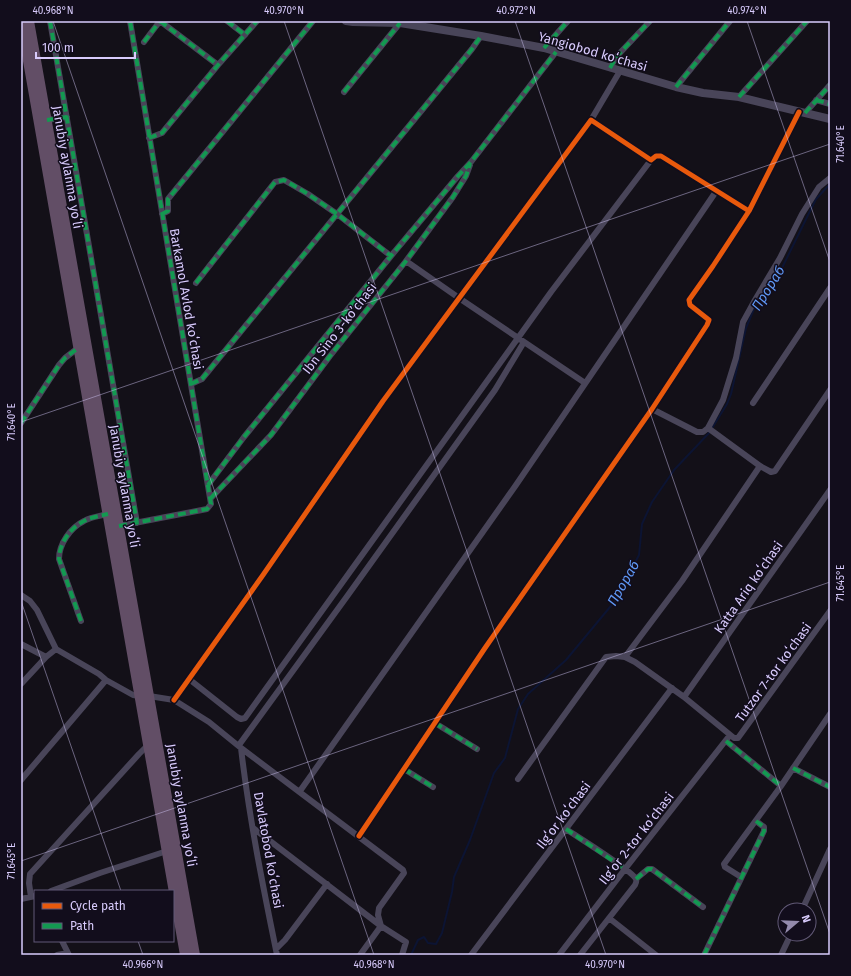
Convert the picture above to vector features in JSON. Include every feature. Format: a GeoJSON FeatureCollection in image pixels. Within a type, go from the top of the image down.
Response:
{"type":"FeatureCollection","features":[{"type":"Feature","properties":{"kind":"highway","name":"Janubiy aylanma yoʻli"},"geometry":{"type":"LineString","coordinates":[[21,21],[108,514],[195,955]]}},
{"type":"Feature","properties":{"kind":"highway","name":"Janubiy aylanma yoʻli"},"geometry":{"type":"LineString","coordinates":[[29,21],[119,526],[145,696],[148,745],[174,890]]}},
{"type":"Feature","properties":{"kind":"highway","name":"Janubiy aylanma yoʻli"},"geometry":{"type":"LineString","coordinates":[[174,891],[185,955]]}},
{"type":"Feature","properties":{"kind":"street"},"geometry":{"type":"LineString","coordinates":[[50,21],[137,523]]}},
{"type":"Feature","properties":{"kind":"street","name":"Barkamol Avlod koʻchasi"},"geometry":{"type":"LineString","coordinates":[[130,21],[211,498]]}},
{"type":"Feature","properties":{"kind":"street"},"geometry":{"type":"LineString","coordinates":[[144,42],[160,21],[218,65]]}},
{"type":"Feature","properties":{"kind":"street"},"geometry":{"type":"LineString","coordinates":[[227,21],[245,35]]}},
{"type":"Feature","properties":{"kind":"street"},"geometry":{"type":"LineString","coordinates":[[149,138],[162,133],[218,65],[257,21]]}},
{"type":"Feature","properties":{"kind":"street"},"geometry":{"type":"LineString","coordinates":[[162,214],[168,211],[168,199],[313,21]]}},
{"type":"Feature","properties":{"kind":"street","name":"Yangiobod koʻchasi"},"geometry":{"type":"LineString","coordinates":[[346,21],[400,23],[544,48],[676,87],[703,93],[739,97],[830,119]]}},
{"type":"Feature","properties":{"kind":"street"},"geometry":{"type":"LineString","coordinates":[[544,48],[568,21]]}},
{"type":"Feature","properties":{"kind":"street"},"geometry":{"type":"LineString","coordinates":[[610,68],[617,56],[650,21]]}},
{"type":"Feature","properties":{"kind":"street"},"geometry":{"type":"LineString","coordinates":[[676,87],[730,21]]}},
{"type":"Feature","properties":{"kind":"street"},"geometry":{"type":"LineString","coordinates":[[739,97],[807,21]]}},
{"type":"Feature","properties":{"kind":"street"},"geometry":{"type":"LineString","coordinates":[[344,92],[400,23]]}},
{"type":"Feature","properties":{"kind":"street"},"geometry":{"type":"LineString","coordinates":[[191,384],[202,379],[481,36]]}},
{"type":"Feature","properties":{"kind":"street","name":"Ibn Sino 3-koʼchasi"},"geometry":{"type":"LineString","coordinates":[[208,485],[244,437],[391,256],[471,162],[556,52]]}},
{"type":"Feature","properties":{"kind":"street"},"geometry":{"type":"LineString","coordinates":[[174,700],[383,401],[590,120],[620,71]]}},
{"type":"Feature","properties":{"kind":"street"},"geometry":{"type":"LineString","coordinates":[[359,836],[435,723],[652,409],[709,322],[706,317],[690,305],[688,300],[713,266],[749,211],[802,113],[830,85]]}},
{"type":"Feature","properties":{"kind":"street"},"geometry":{"type":"LineString","coordinates":[[816,100],[830,104]]}},
{"type":"Feature","properties":{"kind":"street"},"geometry":{"type":"LineString","coordinates":[[47,120],[67,117]]}},
{"type":"Feature","properties":{"kind":"street"},"geometry":{"type":"LineString","coordinates":[[590,120],[651,160]]}},
{"type":"Feature","properties":{"kind":"street"},"geometry":{"type":"LineString","coordinates":[[189,679],[241,719],[245,718],[281,670],[426,464],[551,292],[651,160],[656,156],[660,156],[749,211]]}},
{"type":"Feature","properties":{"kind":"street","name":"Ibn Sino 3-koʼchasi"},"geometry":{"type":"LineString","coordinates":[[211,498],[271,435],[330,356],[406,261],[453,197],[466,176],[471,162]]}},
{"type":"Feature","properties":{"kind":"street"},"geometry":{"type":"LineString","coordinates":[[710,430],[723,400],[736,358],[743,322],[780,258],[802,214],[819,187],[830,178]]}},
{"type":"Feature","properties":{"kind":"street"},"geometry":{"type":"LineString","coordinates":[[196,283],[275,182],[284,180],[337,214],[391,256]]}},
{"type":"Feature","properties":{"kind":"street"},"geometry":{"type":"LineString","coordinates":[[300,791],[516,485],[717,190]]}},
{"type":"Feature","properties":{"kind":"street"},"geometry":{"type":"LineString","coordinates":[[406,261],[585,383]]}},
{"type":"Feature","properties":{"kind":"street"},"geometry":{"type":"LineString","coordinates":[[753,404],[830,288]]}},
{"type":"Feature","properties":{"kind":"street"},"geometry":{"type":"LineString","coordinates":[[240,746],[495,390],[524,342]]}},
{"type":"Feature","properties":{"kind":"street"},"geometry":{"type":"LineString","coordinates":[[21,423],[59,365],[65,358],[78,348]]}},
{"type":"Feature","properties":{"kind":"street"},"geometry":{"type":"LineString","coordinates":[[710,430],[760,466],[771,472],[774,471],[830,390]]}},
{"type":"Feature","properties":{"kind":"street"},"geometry":{"type":"LineString","coordinates":[[652,409],[697,432],[710,430]]}},
{"type":"Feature","properties":{"kind":"street"},"geometry":{"type":"LineString","coordinates":[[625,657],[682,581],[760,466]]}},
{"type":"Feature","properties":{"kind":"street","name":"Katta Ariq koʻchasi"},"geometry":{"type":"LineString","coordinates":[[684,697],[830,490]]}},
{"type":"Feature","properties":{"kind":"street"},"geometry":{"type":"LineString","coordinates":[[119,526],[207,509],[211,504],[211,498]]}},
{"type":"Feature","properties":{"kind":"street"},"geometry":{"type":"LineString","coordinates":[[81,621],[59,559],[59,551],[61,544],[79,524],[84,521],[108,514]]}},
{"type":"Feature","properties":{"kind":"street"},"geometry":{"type":"LineString","coordinates":[[21,595],[30,601],[37,610],[56,649],[133,696],[174,700],[209,722],[403,870],[404,873],[379,908],[378,915],[381,926]]}},
{"type":"Feature","properties":{"kind":"street","name":"Tutzor 7-tor koʻchasi"},"geometry":{"type":"LineString","coordinates":[[730,735],[734,738],[738,738],[742,735],[830,611]]}},
{"type":"Feature","properties":{"kind":"street"},"geometry":{"type":"LineString","coordinates":[[21,644],[46,657]]}},
{"type":"Feature","properties":{"kind":"street"},"geometry":{"type":"LineString","coordinates":[[21,684],[46,657],[56,649]]}},
{"type":"Feature","properties":{"kind":"street"},"geometry":{"type":"LineString","coordinates":[[518,779],[606,657],[625,657],[636,662],[684,697],[730,735]]}},
{"type":"Feature","properties":{"kind":"street"},"geometry":{"type":"LineString","coordinates":[[281,670],[288,677]]}},
{"type":"Feature","properties":{"kind":"street"},"geometry":{"type":"LineString","coordinates":[[21,780],[106,680]]}},
{"type":"Feature","properties":{"kind":"street","name":"Ilgʻor koʻchasi"},"geometry":{"type":"LineString","coordinates":[[471,955],[672,688]]}},
{"type":"Feature","properties":{"kind":"street"},"geometry":{"type":"LineString","coordinates":[[741,877],[724,865],[781,786],[830,714]]}},
{"type":"Feature","properties":{"kind":"street"},"geometry":{"type":"LineString","coordinates":[[435,723],[477,749]]}},
{"type":"Feature","properties":{"kind":"street","name":"Ilgʻor 2-tor koʻchasi"},"geometry":{"type":"LineString","coordinates":[[559,955],[730,735]]}},
{"type":"Feature","properties":{"kind":"street"},"geometry":{"type":"LineString","coordinates":[[726,741],[781,786]]}},
{"type":"Feature","properties":{"kind":"street"},"geometry":{"type":"LineString","coordinates":[[21,899],[33,897],[29,883],[30,874],[148,745]]}},
{"type":"Feature","properties":{"kind":"street","name":"Davlatobod koʻchasi"},"geometry":{"type":"LineString","coordinates":[[240,746],[253,828],[277,952]]}},
{"type":"Feature","properties":{"kind":"street"},"geometry":{"type":"LineString","coordinates":[[793,768],[830,787]]}},
{"type":"Feature","properties":{"kind":"street"},"geometry":{"type":"LineString","coordinates":[[404,769],[433,786]]}},
{"type":"Feature","properties":{"kind":"street"},"geometry":{"type":"LineString","coordinates":[[704,955],[764,831],[764,827],[756,821]]}},
{"type":"Feature","properties":{"kind":"street"},"geometry":{"type":"LineString","coordinates":[[253,828],[381,926],[406,942],[402,955]]}},
{"type":"Feature","properties":{"kind":"street"},"geometry":{"type":"LineString","coordinates":[[566,829],[625,869],[636,879]]}},
{"type":"Feature","properties":{"kind":"street"},"geometry":{"type":"LineString","coordinates":[[806,902],[830,849]]}},
{"type":"Feature","properties":{"kind":"street"},"geometry":{"type":"LineString","coordinates":[[54,890],[107,870],[167,851]]}},
{"type":"Feature","properties":{"kind":"street"},"geometry":{"type":"LineString","coordinates":[[580,955],[635,885],[636,879],[648,869],[652,869],[703,907]]}},
{"type":"Feature","properties":{"kind":"street"},"geometry":{"type":"LineString","coordinates":[[277,952],[328,884]]}},
{"type":"Feature","properties":{"kind":"street"},"geometry":{"type":"LineString","coordinates":[[609,918],[656,955]]}},
{"type":"Feature","properties":{"kind":"street"},"geometry":{"type":"LineString","coordinates":[[360,955],[381,926]]}},
{"type":"Feature","properties":{"kind":"street"},"geometry":{"type":"LineString","coordinates":[[57,955],[69,954],[63,942]]}},
{"type":"Feature","properties":{"kind":"street"},"geometry":{"type":"LineString","coordinates":[[781,955],[787,942]]}},
{"type":"Feature","properties":{"kind":"waterway","name":"Прораб"},"geometry":{"type":"LineString","coordinates":[[411,955],[418,940],[424,937],[428,943],[436,944],[442,933],[454,877],[470,840],[494,773],[505,758],[518,709],[528,694],[566,660],[615,601],[639,555],[642,524],[652,502],[674,470],[709,433],[727,404],[731,394],[746,328],[756,304],[779,274],[816,199],[830,184]]}},
{"type":"Feature","properties":{"kind":"marked path"},"geometry":{"type":"LineString","coordinates":[[50,21],[137,523]]}},
{"type":"Feature","properties":{"kind":"marked path"},"geometry":{"type":"LineString","coordinates":[[119,526],[207,509],[211,504],[130,21]]}},
{"type":"Feature","properties":{"kind":"marked path"},"geometry":{"type":"LineString","coordinates":[[160,21],[218,65]]}},
{"type":"Feature","properties":{"kind":"marked path"},"geometry":{"type":"LineString","coordinates":[[144,42],[160,21]]}},
{"type":"Feature","properties":{"kind":"marked path"},"geometry":{"type":"LineString","coordinates":[[227,21],[245,35]]}},
{"type":"Feature","properties":{"kind":"marked path"},"geometry":{"type":"LineString","coordinates":[[149,138],[162,133],[218,65],[257,21]]}},
{"type":"Feature","properties":{"kind":"marked path"},"geometry":{"type":"LineString","coordinates":[[162,214],[168,211],[168,199],[313,21]]}},
{"type":"Feature","properties":{"kind":"marked path"},"geometry":{"type":"LineString","coordinates":[[544,48],[568,21]]}},
{"type":"Feature","properties":{"kind":"marked path"},"geometry":{"type":"LineString","coordinates":[[610,68],[617,56],[650,21]]}},
{"type":"Feature","properties":{"kind":"marked path"},"geometry":{"type":"LineString","coordinates":[[676,87],[730,21]]}},
{"type":"Feature","properties":{"kind":"marked path"},"geometry":{"type":"LineString","coordinates":[[739,97],[807,21]]}},
{"type":"Feature","properties":{"kind":"marked path"},"geometry":{"type":"LineString","coordinates":[[344,92],[400,23]]}},
{"type":"Feature","properties":{"kind":"marked path"},"geometry":{"type":"LineString","coordinates":[[191,384],[202,379],[472,49],[481,36]]}},
{"type":"Feature","properties":{"kind":"marked path"},"geometry":{"type":"LineString","coordinates":[[208,485],[244,437],[391,256],[471,162],[556,52]]}},
{"type":"Feature","properties":{"kind":"marked path"},"geometry":{"type":"LineString","coordinates":[[805,113],[830,85]]}},
{"type":"Feature","properties":{"kind":"marked path"},"geometry":{"type":"LineString","coordinates":[[816,100],[830,104]]}},
{"type":"Feature","properties":{"kind":"marked path"},"geometry":{"type":"LineString","coordinates":[[47,120],[67,117]]}},
{"type":"Feature","properties":{"kind":"marked path"},"geometry":{"type":"LineString","coordinates":[[211,498],[271,435],[330,356],[406,261],[453,197],[466,176],[470,164]]}},
{"type":"Feature","properties":{"kind":"marked path"},"geometry":{"type":"LineString","coordinates":[[196,283],[275,182],[284,180],[337,214],[391,256]]}},
{"type":"Feature","properties":{"kind":"marked path"},"geometry":{"type":"LineString","coordinates":[[21,423],[59,365],[65,358],[78,348]]}},
{"type":"Feature","properties":{"kind":"marked path"},"geometry":{"type":"LineString","coordinates":[[81,621],[59,559],[61,548],[66,537],[79,524],[108,514]]}},
{"type":"Feature","properties":{"kind":"marked path"},"geometry":{"type":"LineString","coordinates":[[435,723],[477,749]]}},
{"type":"Feature","properties":{"kind":"marked path"},"geometry":{"type":"LineString","coordinates":[[726,741],[781,786]]}},
{"type":"Feature","properties":{"kind":"marked path"},"geometry":{"type":"LineString","coordinates":[[793,768],[830,787]]}},
{"type":"Feature","properties":{"kind":"marked path"},"geometry":{"type":"LineString","coordinates":[[404,769],[433,787]]}},
{"type":"Feature","properties":{"kind":"marked path"},"geometry":{"type":"LineString","coordinates":[[704,955],[764,831],[764,827],[756,821]]}},
{"type":"Feature","properties":{"kind":"marked path"},"geometry":{"type":"LineString","coordinates":[[566,829],[625,869]]}},
{"type":"Feature","properties":{"kind":"marked path"},"geometry":{"type":"LineString","coordinates":[[636,879],[648,869],[652,869],[703,907]]}},
{"type":"Feature","properties":{"kind":"cycle path"},"geometry":{"type":"LineString","coordinates":[[359,836],[485,648],[652,409],[707,325],[709,320],[690,305],[689,300],[749,211],[799,112]]}},
{"type":"Feature","properties":{"kind":"cycle path"},"geometry":{"type":"LineString","coordinates":[[174,700],[263,575],[383,401],[591,120],[651,160],[656,156],[661,156],[749,211]]}}]}
